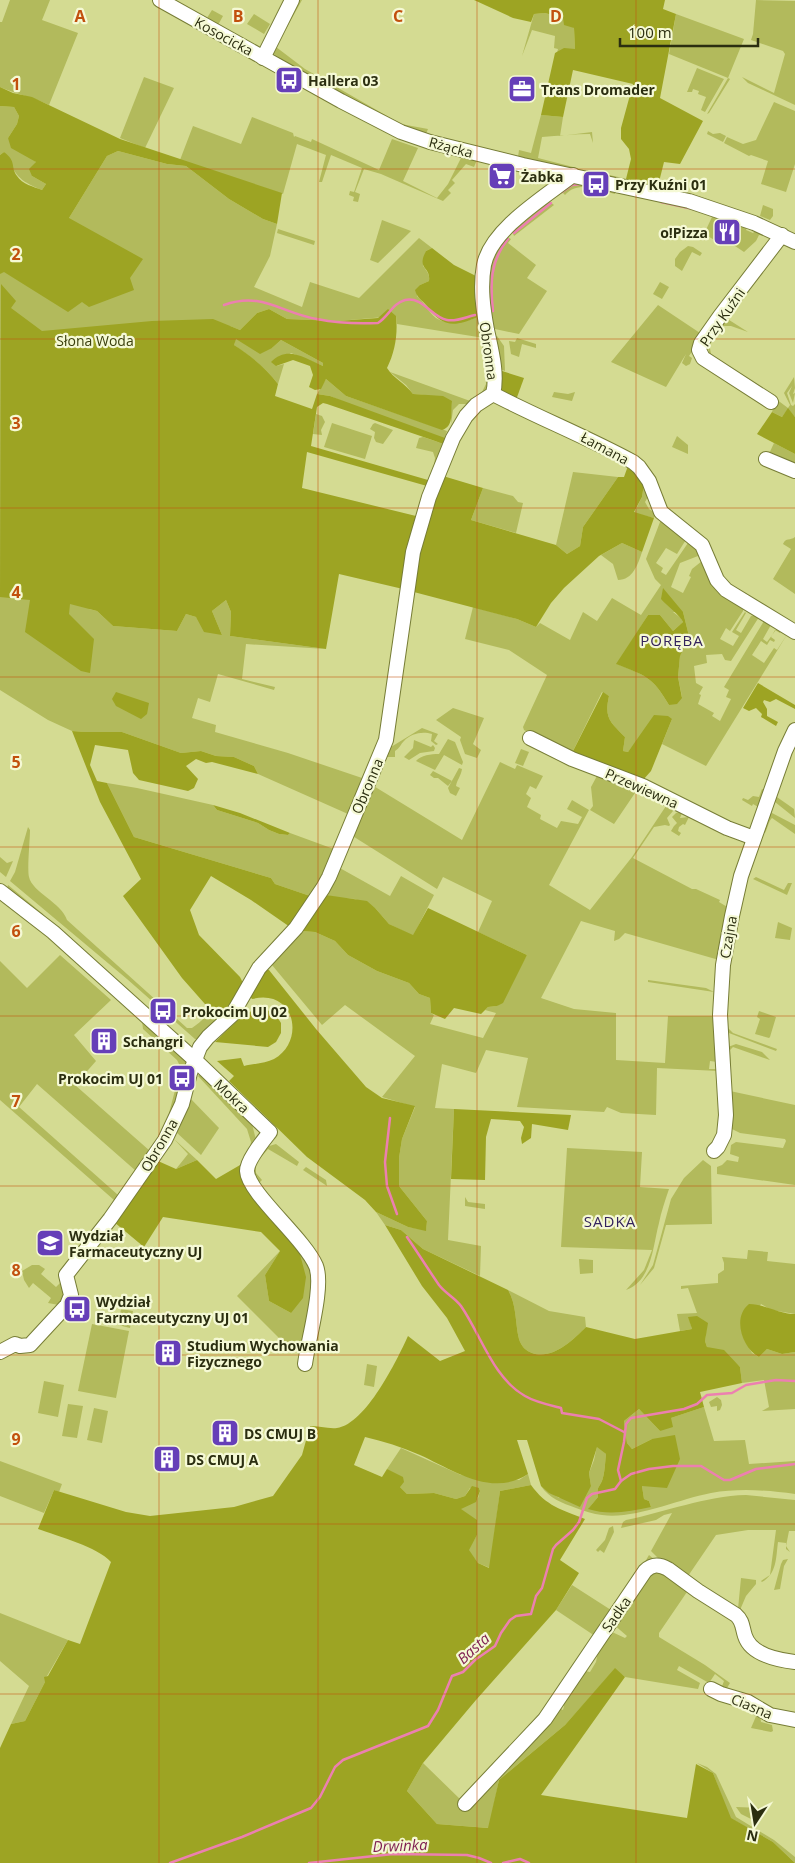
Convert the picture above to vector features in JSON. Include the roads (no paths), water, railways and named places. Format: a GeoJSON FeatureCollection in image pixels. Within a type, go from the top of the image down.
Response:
{"type":"FeatureCollection","features":[{"type":"Feature","properties":{"kind":"street","name":"Kosocicka"},"geometry":{"type":"LineString","coordinates":[[160,0],[263,58]]}},
{"type":"Feature","properties":{"kind":"street"},"geometry":{"type":"LineString","coordinates":[[263,58],[292,0]]}},
{"type":"Feature","properties":{"kind":"street","name":"Rżącka"},"geometry":{"type":"LineString","coordinates":[[263,58],[382,124],[401,132],[430,142],[482,155],[689,201],[724,212],[795,242]]}},
{"type":"Feature","properties":{"kind":"street","name":"Obronna"},"geometry":{"type":"LineString","coordinates":[[0,1352],[15,1344],[20,1346],[30,1345],[67,1305],[71,1295],[66,1275],[110,1219],[165,1140],[182,1104],[200,1047],[232,1015],[259,968],[296,928],[329,877],[386,740],[412,558],[429,496],[453,438],[466,416],[476,404],[493,394],[494,369],[482,285],[484,264],[493,242],[509,224],[573,175]]}},
{"type":"Feature","properties":{"kind":"street","name":"Przy Kuźni"},"geometry":{"type":"LineString","coordinates":[[771,402],[703,358],[699,350],[701,343],[720,316],[782,235]]}},
{"type":"Feature","properties":{"kind":"street","name":"Łamana"},"geometry":{"type":"LineString","coordinates":[[493,394],[571,430],[633,462],[649,481],[661,512],[702,545],[717,580],[726,590],[795,632]]}},
{"type":"Feature","properties":{"kind":"street"},"geometry":{"type":"LineString","coordinates":[[766,458],[795,472]]}},
{"type":"Feature","properties":{"kind":"street","name":"Czajna"},"geometry":{"type":"LineString","coordinates":[[714,1151],[724,1135],[726,1115],[720,1035],[720,989],[736,894],[785,751],[795,730]]}},
{"type":"Feature","properties":{"kind":"street","name":"Przewiewna"},"geometry":{"type":"LineString","coordinates":[[530,738],[572,759],[642,786],[727,828],[754,838]]}},
{"type":"Feature","properties":{"kind":"street","name":"Mokra"},"geometry":{"type":"LineString","coordinates":[[0,891],[53,932],[195,1060],[270,1132],[249,1163],[247,1171],[252,1187],[303,1244],[316,1266],[318,1287],[305,1364]]}},
{"type":"Feature","properties":{"kind":"street","name":"Sadka"},"geometry":{"type":"LineString","coordinates":[[465,1804],[545,1719],[645,1571],[653,1566],[662,1566],[668,1569],[741,1619],[748,1641],[755,1650],[776,1658],[795,1662]]}},
{"type":"Feature","properties":{"kind":"street","name":"Ciasna"},"geometry":{"type":"LineString","coordinates":[[711,1688],[721,1694],[748,1702],[770,1714],[795,1720]]}},
{"type":"Feature","properties":{"kind":"waterway"},"geometry":{"type":"LineString","coordinates":[[562,192],[572,185],[580,184]]}},
{"type":"Feature","properties":{"kind":"waterway"},"geometry":{"type":"LineString","coordinates":[[661,202],[693,209]]}},
{"type":"Feature","properties":{"kind":"waterway"},"geometry":{"type":"LineString","coordinates":[[514,233],[551,203]]}},
{"type":"Feature","properties":{"kind":"waterway"},"geometry":{"type":"LineString","coordinates":[[490,311],[493,311],[492,282],[495,264],[502,247],[508,239]]}},
{"type":"Feature","properties":{"kind":"waterway"},"geometry":{"type":"LineString","coordinates":[[224,305],[250,300],[271,304],[317,319],[355,323],[378,323],[397,304],[405,300],[417,301],[447,320],[457,320],[475,315]]}},
{"type":"Feature","properties":{"kind":"waterway"},"geometry":{"type":"LineString","coordinates":[[390,1118],[385,1162],[387,1186],[397,1214]]}},
{"type":"Feature","properties":{"kind":"waterway"},"geometry":{"type":"LineString","coordinates":[[407,1237],[439,1285],[461,1306],[488,1355],[504,1378],[514,1388],[533,1400],[561,1408],[562,1413],[599,1419],[624,1432]]}},
{"type":"Feature","properties":{"kind":"waterway"},"geometry":{"type":"LineString","coordinates":[[621,1481],[618,1470],[626,1424],[631,1418],[684,1409],[697,1404],[707,1395],[732,1393],[746,1385],[776,1380],[795,1381]]}},
{"type":"Feature","properties":{"kind":"waterway","name":"Basta"},"geometry":{"type":"LineString","coordinates":[[170,1863],[242,1837],[311,1808],[320,1797],[335,1767],[343,1760],[428,1726],[438,1710],[452,1676],[463,1672],[475,1660],[495,1646],[510,1620],[516,1616],[531,1614],[536,1596],[542,1588],[553,1549],[579,1522],[587,1498],[592,1494],[615,1489],[621,1481],[631,1474],[649,1469],[673,1466],[701,1466],[724,1480],[730,1480],[756,1469],[795,1464]]}},
{"type":"Feature","properties":{"kind":"waterway","name":"Drwinka"},"geometry":{"type":"LineString","coordinates":[[309,1863],[393,1854],[467,1855],[491,1863]]}},
{"type":"Feature","properties":{"kind":"waterway","name":"Drwinka"},"geometry":{"type":"LineString","coordinates":[[503,1863],[520,1859],[529,1863]]}},
{"type":"Feature","properties":{"kind":"place","name":"Hallera 03"},"geometry":{"type":"Point","coordinates":[289,80]}},
{"type":"Feature","properties":{"kind":"place","name":"Trans Dromader"},"geometry":{"type":"Point","coordinates":[522,89]}},
{"type":"Feature","properties":{"kind":"place","name":"Żabka"},"geometry":{"type":"Point","coordinates":[502,176]}},
{"type":"Feature","properties":{"kind":"place","name":"Przy Kuźni 01"},"geometry":{"type":"Point","coordinates":[596,184]}},
{"type":"Feature","properties":{"kind":"place","name":"o!Pizza"},"geometry":{"type":"Point","coordinates":[727,232]}},
{"type":"Feature","properties":{"kind":"place","name":"Prokocim UJ 02"},"geometry":{"type":"Point","coordinates":[163,1011]}},
{"type":"Feature","properties":{"kind":"place","name":"Schangri"},"geometry":{"type":"Point","coordinates":[104,1041]}},
{"type":"Feature","properties":{"kind":"place","name":"Prokocim UJ 01"},"geometry":{"type":"Point","coordinates":[182,1078]}},
{"type":"Feature","properties":{"kind":"place","name":"Wydział Farmaceutyczny UJ"},"geometry":{"type":"Point","coordinates":[50,1243]}},
{"type":"Feature","properties":{"kind":"place","name":"Wydział Farmaceutyczny UJ 01"},"geometry":{"type":"Point","coordinates":[77,1309]}},
{"type":"Feature","properties":{"kind":"place","name":"Studium Wychowania Fizycznego"},"geometry":{"type":"Point","coordinates":[168,1353]}},
{"type":"Feature","properties":{"kind":"place","name":"DS CMUJ B"},"geometry":{"type":"Point","coordinates":[225,1433]}},
{"type":"Feature","properties":{"kind":"place","name":"DS CMUJ A"},"geometry":{"type":"Point","coordinates":[167,1459]}},
{"type":"Feature","properties":{"kind":"district","name":"PORĘBA"},"geometry":{"type":"Point","coordinates":[672,640]}},
{"type":"Feature","properties":{"kind":"district","name":"SADKA"},"geometry":{"type":"Point","coordinates":[610,1221]}},
{"type":"Feature","properties":{"kind":"park label","name":"Słona Woda"},"geometry":{"type":"Point","coordinates":[95,340]}}]}
